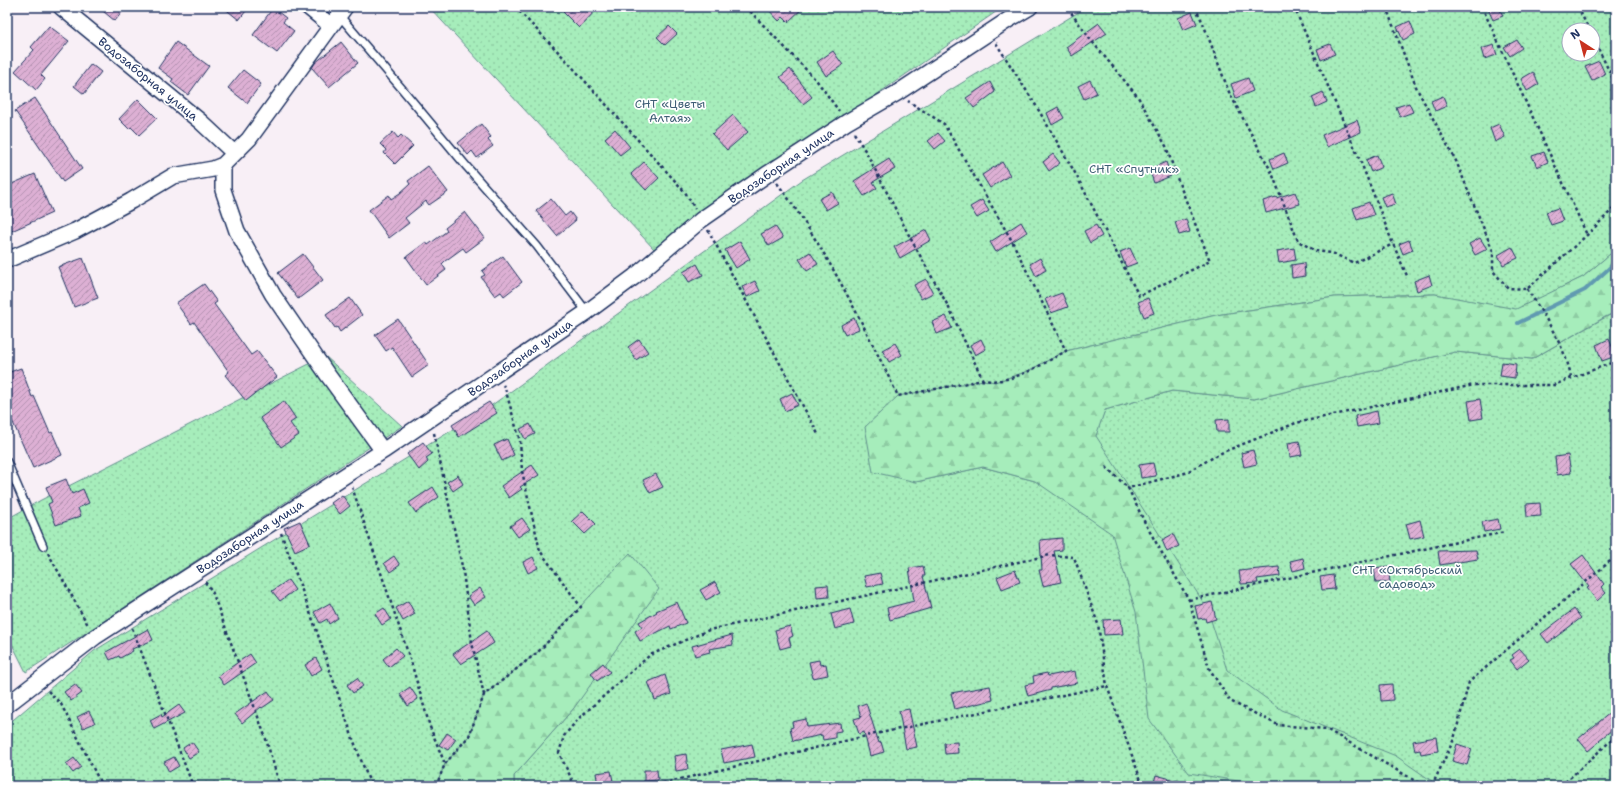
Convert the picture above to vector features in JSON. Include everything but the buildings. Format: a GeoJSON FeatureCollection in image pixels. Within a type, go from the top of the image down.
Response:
{"type":"FeatureCollection","features":[{"type":"Feature","properties":{"kind":"street","name":"Водозаборная улица"},"geometry":{"type":"LineString","coordinates":[[61,7],[201,122],[234,153]]}},
{"type":"Feature","properties":{"kind":"street"},"geometry":{"type":"LineString","coordinates":[[7,260],[75,231],[131,201],[173,176],[223,166],[249,139],[338,16],[308,7]]}},
{"type":"Feature","properties":{"kind":"street","name":"Водозаборная улица"},"geometry":{"type":"LineString","coordinates":[[7,705],[95,637],[383,451],[495,376],[634,277],[701,220],[769,172],[847,122],[897,93],[1030,7]]}},
{"type":"Feature","properties":{"kind":"street"},"geometry":{"type":"LineString","coordinates":[[223,166],[223,190],[237,231],[244,244],[273,295],[383,451]]}},
{"type":"Feature","properties":{"kind":"lane"},"geometry":{"type":"LineString","coordinates":[[338,16],[403,90],[467,167],[537,246],[586,312]]}},
{"type":"Feature","properties":{"kind":"lane"},"geometry":{"type":"LineString","coordinates":[[7,462],[43,546]]}},
{"type":"Feature","properties":{"kind":"path"},"geometry":{"type":"LineString","coordinates":[[515,7],[566,60],[685,192],[709,232],[818,434]]}},
{"type":"Feature","properties":{"kind":"path"},"geometry":{"type":"LineString","coordinates":[[746,7],[817,81],[847,122],[866,152],[912,241],[948,306],[983,380]]}},
{"type":"Feature","properties":{"kind":"path"},"geometry":{"type":"LineString","coordinates":[[989,33],[1035,104],[1074,171],[1139,296],[1210,261],[1166,146],[1138,97],[1090,39],[1067,7]]}},
{"type":"Feature","properties":{"kind":"path"},"geometry":{"type":"LineString","coordinates":[[1195,7],[1203,23],[1229,92],[1272,173],[1298,241],[1316,251],[1332,253],[1354,263],[1393,244]]}},
{"type":"Feature","properties":{"kind":"path"},"geometry":{"type":"LineString","coordinates":[[1294,7],[1362,164],[1408,278]]}},
{"type":"Feature","properties":{"kind":"path"},"geometry":{"type":"LineString","coordinates":[[1386,7],[1417,89],[1456,161],[1493,251],[1493,271],[1508,288],[1527,289],[1587,235],[1616,206]]}},
{"type":"Feature","properties":{"kind":"path"},"geometry":{"type":"LineString","coordinates":[[1482,7],[1587,235]]}},
{"type":"Feature","properties":{"kind":"path"},"geometry":{"type":"LineString","coordinates":[[1578,7],[1585,22]]}},
{"type":"Feature","properties":{"kind":"path"},"geometry":{"type":"LineString","coordinates":[[1601,54],[1616,85]]}},
{"type":"Feature","properties":{"kind":"path"},"geometry":{"type":"LineString","coordinates":[[769,172],[789,199],[820,248],[850,300],[898,396],[983,380],[995,382],[1026,372],[1066,351],[1012,241],[944,124],[897,93]]}},
{"type":"Feature","properties":{"kind":"path"},"geometry":{"type":"LineString","coordinates":[[1527,289],[1539,306],[1565,355],[1571,378]]}},
{"type":"Feature","properties":{"kind":"path"},"geometry":{"type":"LineString","coordinates":[[1128,488],[1185,473],[1223,452],[1296,423],[1474,385],[1554,385],[1616,361]]}},
{"type":"Feature","properties":{"kind":"path"},"geometry":{"type":"LineString","coordinates":[[436,786],[445,764],[469,736],[484,695],[539,651],[581,607],[540,551],[522,471],[520,440],[505,388],[495,376]]}},
{"type":"Feature","properties":{"kind":"path"},"geometry":{"type":"LineString","coordinates":[[431,419],[463,571],[472,643],[484,695]]}},
{"type":"Feature","properties":{"kind":"path"},"geometry":{"type":"LineString","coordinates":[[1106,467],[1128,488],[1146,525],[1190,600],[1209,668],[1230,701],[1278,725],[1326,729],[1424,786]]}},
{"type":"Feature","properties":{"kind":"path"},"geometry":{"type":"LineString","coordinates":[[347,474],[409,654],[430,727],[445,764]]}},
{"type":"Feature","properties":{"kind":"path"},"geometry":{"type":"LineString","coordinates":[[276,520],[371,786]]}},
{"type":"Feature","properties":{"kind":"path"},"geometry":{"type":"LineString","coordinates":[[1190,600],[1505,532]]}},
{"type":"Feature","properties":{"kind":"path"},"geometry":{"type":"LineString","coordinates":[[43,546],[95,637]]}},
{"type":"Feature","properties":{"kind":"path"},"geometry":{"type":"LineString","coordinates":[[575,786],[560,753],[564,736],[578,719],[650,655],[709,630],[1050,555],[1074,557],[1098,624],[1107,686],[1143,786]]}},
{"type":"Feature","properties":{"kind":"path"},"geometry":{"type":"LineString","coordinates":[[1432,786],[1454,739],[1469,682],[1616,556]]}},
{"type":"Feature","properties":{"kind":"path"},"geometry":{"type":"LineString","coordinates":[[198,571],[212,592],[264,736],[280,786]]}},
{"type":"Feature","properties":{"kind":"path"},"geometry":{"type":"LineString","coordinates":[[128,617],[193,786]]}},
{"type":"Feature","properties":{"kind":"path"},"geometry":{"type":"LineString","coordinates":[[38,680],[61,704],[102,786]]}},
{"type":"Feature","properties":{"kind":"path"},"geometry":{"type":"LineString","coordinates":[[651,786],[875,734],[1107,686]]}},
{"type":"Feature","properties":{"kind":"path"},"geometry":{"type":"LineString","coordinates":[[1561,786],[1616,736]]}},
{"type":"Feature","properties":{"kind":"green space","name":"СНТ «Цветы Алтая»"},"geometry":{"type":"Polygon","coordinates":[[[429,7],[1003,7],[654,249],[429,7]]]}},
{"type":"Feature","properties":{"kind":"green space"},"geometry":{"type":"Polygon","coordinates":[[[1087,7],[1616,7],[1616,249],[1583,277],[1516,310],[1435,294],[1335,297],[1216,315],[1066,351],[1026,372],[995,382],[983,380],[916,482],[983,467],[1035,481],[1095,436],[1105,410],[1172,391],[1254,399],[1455,352],[1532,359],[1616,312],[1616,786],[514,786],[514,776],[574,708],[581,607],[539,651],[484,695],[469,736],[445,764],[436,786],[7,786],[7,725],[94,651],[488,408],[802,180],[1087,7]]]}},
{"type":"Feature","properties":{"kind":"green space"},"geometry":{"type":"Polygon","coordinates":[[[1616,249],[1616,312],[1532,359],[1455,352],[1254,399],[1172,391],[1105,410],[1096,436],[1207,608],[1227,670],[1282,710],[1396,756],[1439,786],[1269,786],[1189,773],[1149,719],[1136,612],[1112,534],[1035,481],[983,467],[916,482],[873,472],[865,427],[898,396],[983,380],[995,382],[1026,372],[1066,351],[1216,315],[1335,297],[1435,294],[1516,309],[1583,277],[1616,249]]]}},
{"type":"Feature","properties":{"kind":"green space"},"geometry":{"type":"Polygon","coordinates":[[[325,356],[402,426],[26,672],[7,634],[7,519],[41,500],[325,356]]]}},
{"type":"Feature","properties":{"kind":"green space"},"geometry":{"type":"Polygon","coordinates":[[[630,553],[659,589],[574,708],[514,776],[514,786],[436,786],[445,764],[469,736],[484,695],[539,651],[630,553]]]}},
{"type":"Feature","properties":{"kind":"waterway"},"geometry":{"type":"LineString","coordinates":[[1518,323],[1585,290],[1616,262]]}},
{"type":"Feature","properties":{"kind":"park label","name":"СНТ «Спутник»"},"geometry":{"type":"Point","coordinates":[1134,169]}},
{"type":"Feature","properties":{"kind":"park label","name":"СНТ «Октябрьский садовод»"},"geometry":{"type":"Point","coordinates":[1407,577]}}]}
